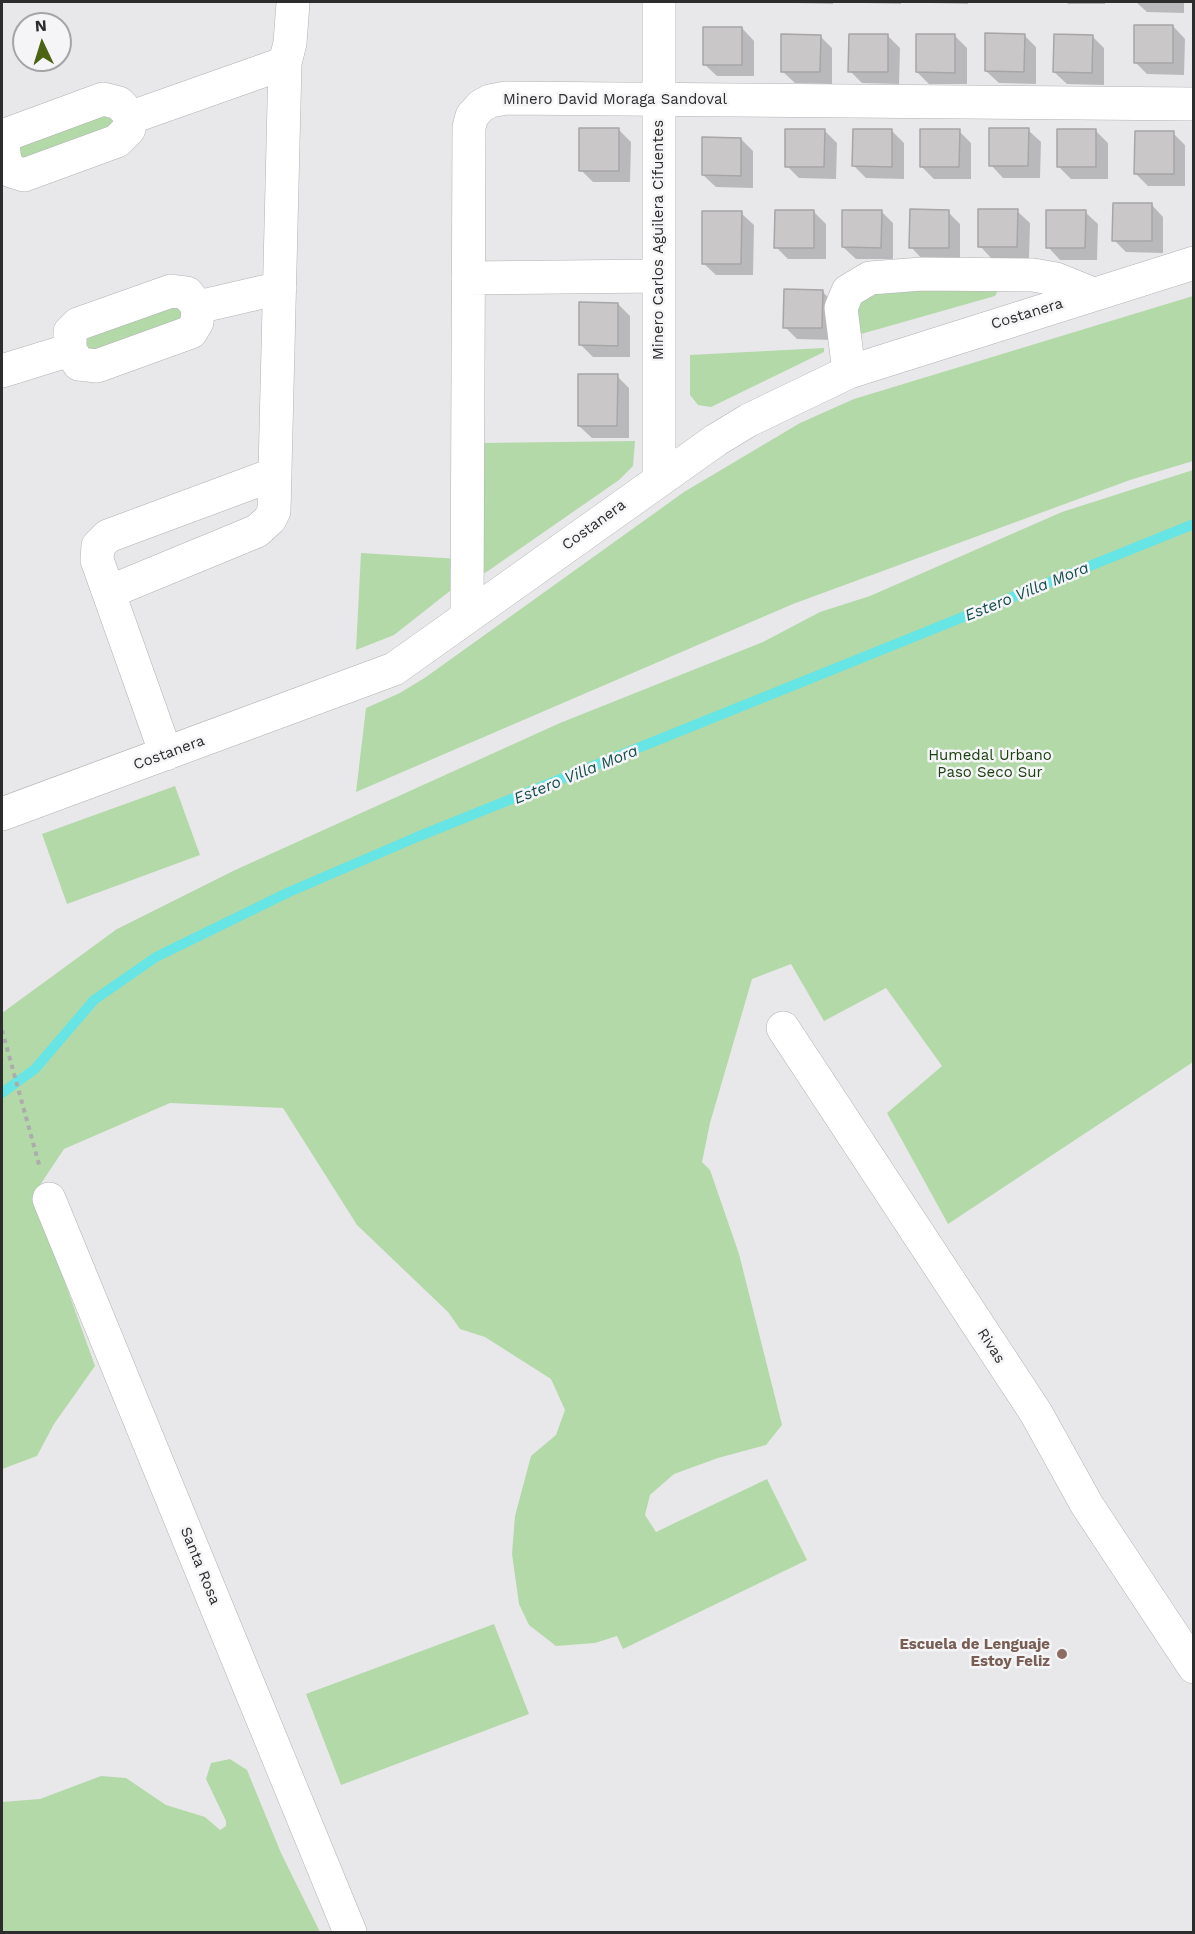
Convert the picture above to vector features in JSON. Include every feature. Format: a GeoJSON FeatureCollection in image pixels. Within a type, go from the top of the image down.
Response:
{"type":"FeatureCollection","features":[{"type":"Feature","properties":{"kind":"street","name":"Minero Carlos Aguilera Cifuentes"},"geometry":{"type":"LineString","coordinates":[[659,2],[659,478]]}},
{"type":"Feature","properties":{"kind":"street"},"geometry":{"type":"LineString","coordinates":[[109,592],[264,526],[274,511],[285,63],[291,43],[293,3]]}},
{"type":"Feature","properties":{"kind":"street"},"geometry":{"type":"LineString","coordinates":[[132,117],[285,63]]}},
{"type":"Feature","properties":{"kind":"street","name":"Minero David Moraga Sandoval"},"geometry":{"type":"LineString","coordinates":[[467,617],[469,127],[472,116],[481,106],[490,101],[506,98],[1194,104]]}},
{"type":"Feature","properties":{"kind":"street"},"geometry":{"type":"LineString","coordinates":[[103,99],[119,103],[132,117],[129,129],[117,141],[24,175],[11,171],[3,162],[3,145],[8,134],[103,99]]}},
{"type":"Feature","properties":{"kind":"street","name":"Costanera"},"geometry":{"type":"LineString","coordinates":[[3,809],[166,754],[393,669],[659,478],[749,420],[849,372],[1194,263]]}},
{"type":"Feature","properties":{"kind":"street"},"geometry":{"type":"LineString","coordinates":[[849,372],[841,308],[848,291],[870,278],[922,274],[1033,275],[1056,279],[1093,294]]}},
{"type":"Feature","properties":{"kind":"street"},"geometry":{"type":"LineString","coordinates":[[468,278],[659,276]]}},
{"type":"Feature","properties":{"kind":"street"},"geometry":{"type":"LineString","coordinates":[[198,307],[280,288]]}},
{"type":"Feature","properties":{"kind":"street"},"geometry":{"type":"LineString","coordinates":[[171,291],[187,293],[198,307],[197,322],[191,333],[97,366],[79,364],[70,350],[70,332],[78,324],[171,291]]}},
{"type":"Feature","properties":{"kind":"street"},"geometry":{"type":"LineString","coordinates":[[2,371],[70,350]]}},
{"type":"Feature","properties":{"kind":"street"},"geometry":{"type":"LineString","coordinates":[[166,754],[96,553],[98,546],[108,536],[275,474]]}},
{"type":"Feature","properties":{"kind":"street","name":"Rivas"},"geometry":{"type":"LineString","coordinates":[[783,1028],[1036,1413],[1088,1506],[1194,1667]]}},
{"type":"Feature","properties":{"kind":"street","name":"Santa Rosa"},"geometry":{"type":"LineString","coordinates":[[49,1199],[350,1932]]}},
{"type":"Feature","properties":{"kind":"path"},"geometry":{"type":"LineString","coordinates":[[2,1030],[49,1199]]}},
{"type":"Feature","properties":{"kind":"green space"},"geometry":{"type":"Polygon","coordinates":[[[110,107],[120,126],[22,162],[16,141],[110,107]]]}},
{"type":"Feature","properties":{"kind":"green space"},"geometry":{"type":"Polygon","coordinates":[[[872,289],[999,289],[995,296],[861,334],[853,310],[872,289]]]}},
{"type":"Feature","properties":{"kind":"green space"},"geometry":{"type":"Polygon","coordinates":[[[1193,296],[1193,461],[1130,480],[793,604],[356,792],[366,708],[400,693],[426,677],[684,492],[800,423],[854,399],[1193,296]]]}},
{"type":"Feature","properties":{"kind":"green space"},"geometry":{"type":"Polygon","coordinates":[[[180,301],[190,319],[92,355],[79,348],[86,335],[180,301]]]}},
{"type":"Feature","properties":{"kind":"green space"},"geometry":{"type":"Polygon","coordinates":[[[824,348],[824,352],[711,407],[698,405],[690,395],[690,355],[824,348]]]}},
{"type":"Feature","properties":{"kind":"green space"},"geometry":{"type":"Polygon","coordinates":[[[635,441],[633,466],[619,480],[485,573],[479,569],[482,443],[635,441]]]}},
{"type":"Feature","properties":{"kind":"green space","name":"Humedal Urbano Paso Seco Sur"},"geometry":{"type":"Polygon","coordinates":[[[1193,470],[1193,1062],[948,1224],[887,1113],[942,1066],[886,988],[824,1021],[791,964],[752,979],[710,1123],[702,1162],[710,1170],[739,1254],[782,1425],[766,1445],[718,1458],[674,1474],[650,1495],[645,1515],[656,1532],[767,1479],[807,1560],[623,1649],[617,1636],[595,1643],[556,1646],[529,1625],[519,1604],[512,1554],[515,1516],[531,1456],[556,1435],[565,1410],[551,1379],[485,1337],[460,1329],[448,1312],[357,1225],[283,1108],[170,1103],[64,1149],[40,1185],[49,1238],[95,1366],[54,1424],[37,1456],[2,1469],[2,1013],[117,929],[233,871],[560,723],[763,642],[820,612],[870,596],[1062,512],[1193,470]]]}},
{"type":"Feature","properties":{"kind":"green space"},"geometry":{"type":"Polygon","coordinates":[[[361,553],[460,559],[455,587],[394,635],[356,650],[361,553]]]}},
{"type":"Feature","properties":{"kind":"green space"},"geometry":{"type":"Polygon","coordinates":[[[175,786],[200,855],[67,904],[42,834],[175,786]]]}},
{"type":"Feature","properties":{"kind":"green space"},"geometry":{"type":"Polygon","coordinates":[[[494,1624],[529,1714],[341,1785],[306,1694],[494,1624]]]}},
{"type":"Feature","properties":{"kind":"green space"},"geometry":{"type":"Polygon","coordinates":[[[230,1759],[247,1770],[281,1853],[320,1932],[2,1932],[2,1802],[40,1799],[101,1776],[126,1778],[166,1805],[205,1817],[220,1830],[226,1826],[226,1821],[206,1779],[211,1763],[230,1759]]]}},
{"type":"Feature","properties":{"kind":"building"},"geometry":{"type":"Polygon","coordinates":[[[1134,25],[1173,25],[1173,63],[1134,63],[1134,25]]]}},
{"type":"Feature","properties":{"kind":"building"},"geometry":{"type":"Polygon","coordinates":[[[703,27],[742,27],[742,65],[703,65],[703,27]]]}},
{"type":"Feature","properties":{"kind":"building"},"geometry":{"type":"Polygon","coordinates":[[[985,33],[1025,34],[1024,72],[985,71],[985,33]]]}},
{"type":"Feature","properties":{"kind":"building"},"geometry":{"type":"Polygon","coordinates":[[[781,34],[821,35],[820,72],[781,72],[781,34]]]}},
{"type":"Feature","properties":{"kind":"building"},"geometry":{"type":"Polygon","coordinates":[[[849,34],[888,34],[888,72],[848,72],[849,34]]]}},
{"type":"Feature","properties":{"kind":"building"},"geometry":{"type":"Polygon","coordinates":[[[916,34],[955,34],[955,73],[916,72],[916,34]]]}},
{"type":"Feature","properties":{"kind":"building"},"geometry":{"type":"Polygon","coordinates":[[[1054,34],[1093,35],[1092,73],[1053,72],[1054,34]]]}},
{"type":"Feature","properties":{"kind":"building"},"geometry":{"type":"Polygon","coordinates":[[[579,128],[619,128],[619,171],[579,171],[579,128]]]}},
{"type":"Feature","properties":{"kind":"building"},"geometry":{"type":"Polygon","coordinates":[[[989,128],[1029,128],[1028,166],[989,166],[989,128]]]}},
{"type":"Feature","properties":{"kind":"building"},"geometry":{"type":"Polygon","coordinates":[[[785,129],[825,129],[824,167],[785,167],[785,129]]]}},
{"type":"Feature","properties":{"kind":"building"},"geometry":{"type":"Polygon","coordinates":[[[853,129],[892,129],[892,167],[852,166],[853,129]]]}},
{"type":"Feature","properties":{"kind":"building"},"geometry":{"type":"Polygon","coordinates":[[[920,129],[960,129],[959,167],[920,167],[920,129]]]}},
{"type":"Feature","properties":{"kind":"building"},"geometry":{"type":"Polygon","coordinates":[[[1057,129],[1096,129],[1096,167],[1057,167],[1057,129]]]}},
{"type":"Feature","properties":{"kind":"building"},"geometry":{"type":"Polygon","coordinates":[[[1135,131],[1174,131],[1174,174],[1134,174],[1135,131]]]}},
{"type":"Feature","properties":{"kind":"building"},"geometry":{"type":"Polygon","coordinates":[[[702,137],[741,138],[741,176],[702,175],[702,137]]]}},
{"type":"Feature","properties":{"kind":"building"},"geometry":{"type":"Polygon","coordinates":[[[1113,203],[1152,203],[1152,241],[1112,241],[1113,203]]]}},
{"type":"Feature","properties":{"kind":"building"},"geometry":{"type":"Polygon","coordinates":[[[910,209],[949,210],[949,248],[909,248],[910,209]]]}},
{"type":"Feature","properties":{"kind":"building"},"geometry":{"type":"Polygon","coordinates":[[[978,209],[1018,209],[1017,247],[978,247],[978,209]]]}},
{"type":"Feature","properties":{"kind":"building"},"geometry":{"type":"Polygon","coordinates":[[[775,210],[814,210],[814,248],[774,248],[775,210]]]}},
{"type":"Feature","properties":{"kind":"building"},"geometry":{"type":"Polygon","coordinates":[[[842,210],[882,210],[881,248],[842,247],[842,210]]]}},
{"type":"Feature","properties":{"kind":"building"},"geometry":{"type":"Polygon","coordinates":[[[1046,210],[1086,210],[1085,248],[1046,248],[1046,210]]]}},
{"type":"Feature","properties":{"kind":"building"},"geometry":{"type":"Polygon","coordinates":[[[702,211],[742,211],[741,264],[702,264],[702,211]]]}},
{"type":"Feature","properties":{"kind":"building"},"geometry":{"type":"Polygon","coordinates":[[[784,289],[823,290],[822,328],[783,328],[784,289]]]}},
{"type":"Feature","properties":{"kind":"building"},"geometry":{"type":"Polygon","coordinates":[[[579,302],[618,303],[618,346],[579,345],[579,302]]]}},
{"type":"Feature","properties":{"kind":"building"},"geometry":{"type":"Polygon","coordinates":[[[578,374],[618,374],[617,426],[578,426],[578,374]]]}},
{"type":"Feature","properties":{"kind":"waterway","name":"Estero Villa Mora"},"geometry":{"type":"LineString","coordinates":[[2,1093],[35,1069],[94,1000],[156,957],[289,892],[417,837],[1194,524]]}},
{"type":"Feature","properties":{"kind":"place","name":"Escuela de Lenguaje Estoy Feliz"},"geometry":{"type":"Point","coordinates":[1062,1654]}}]}
